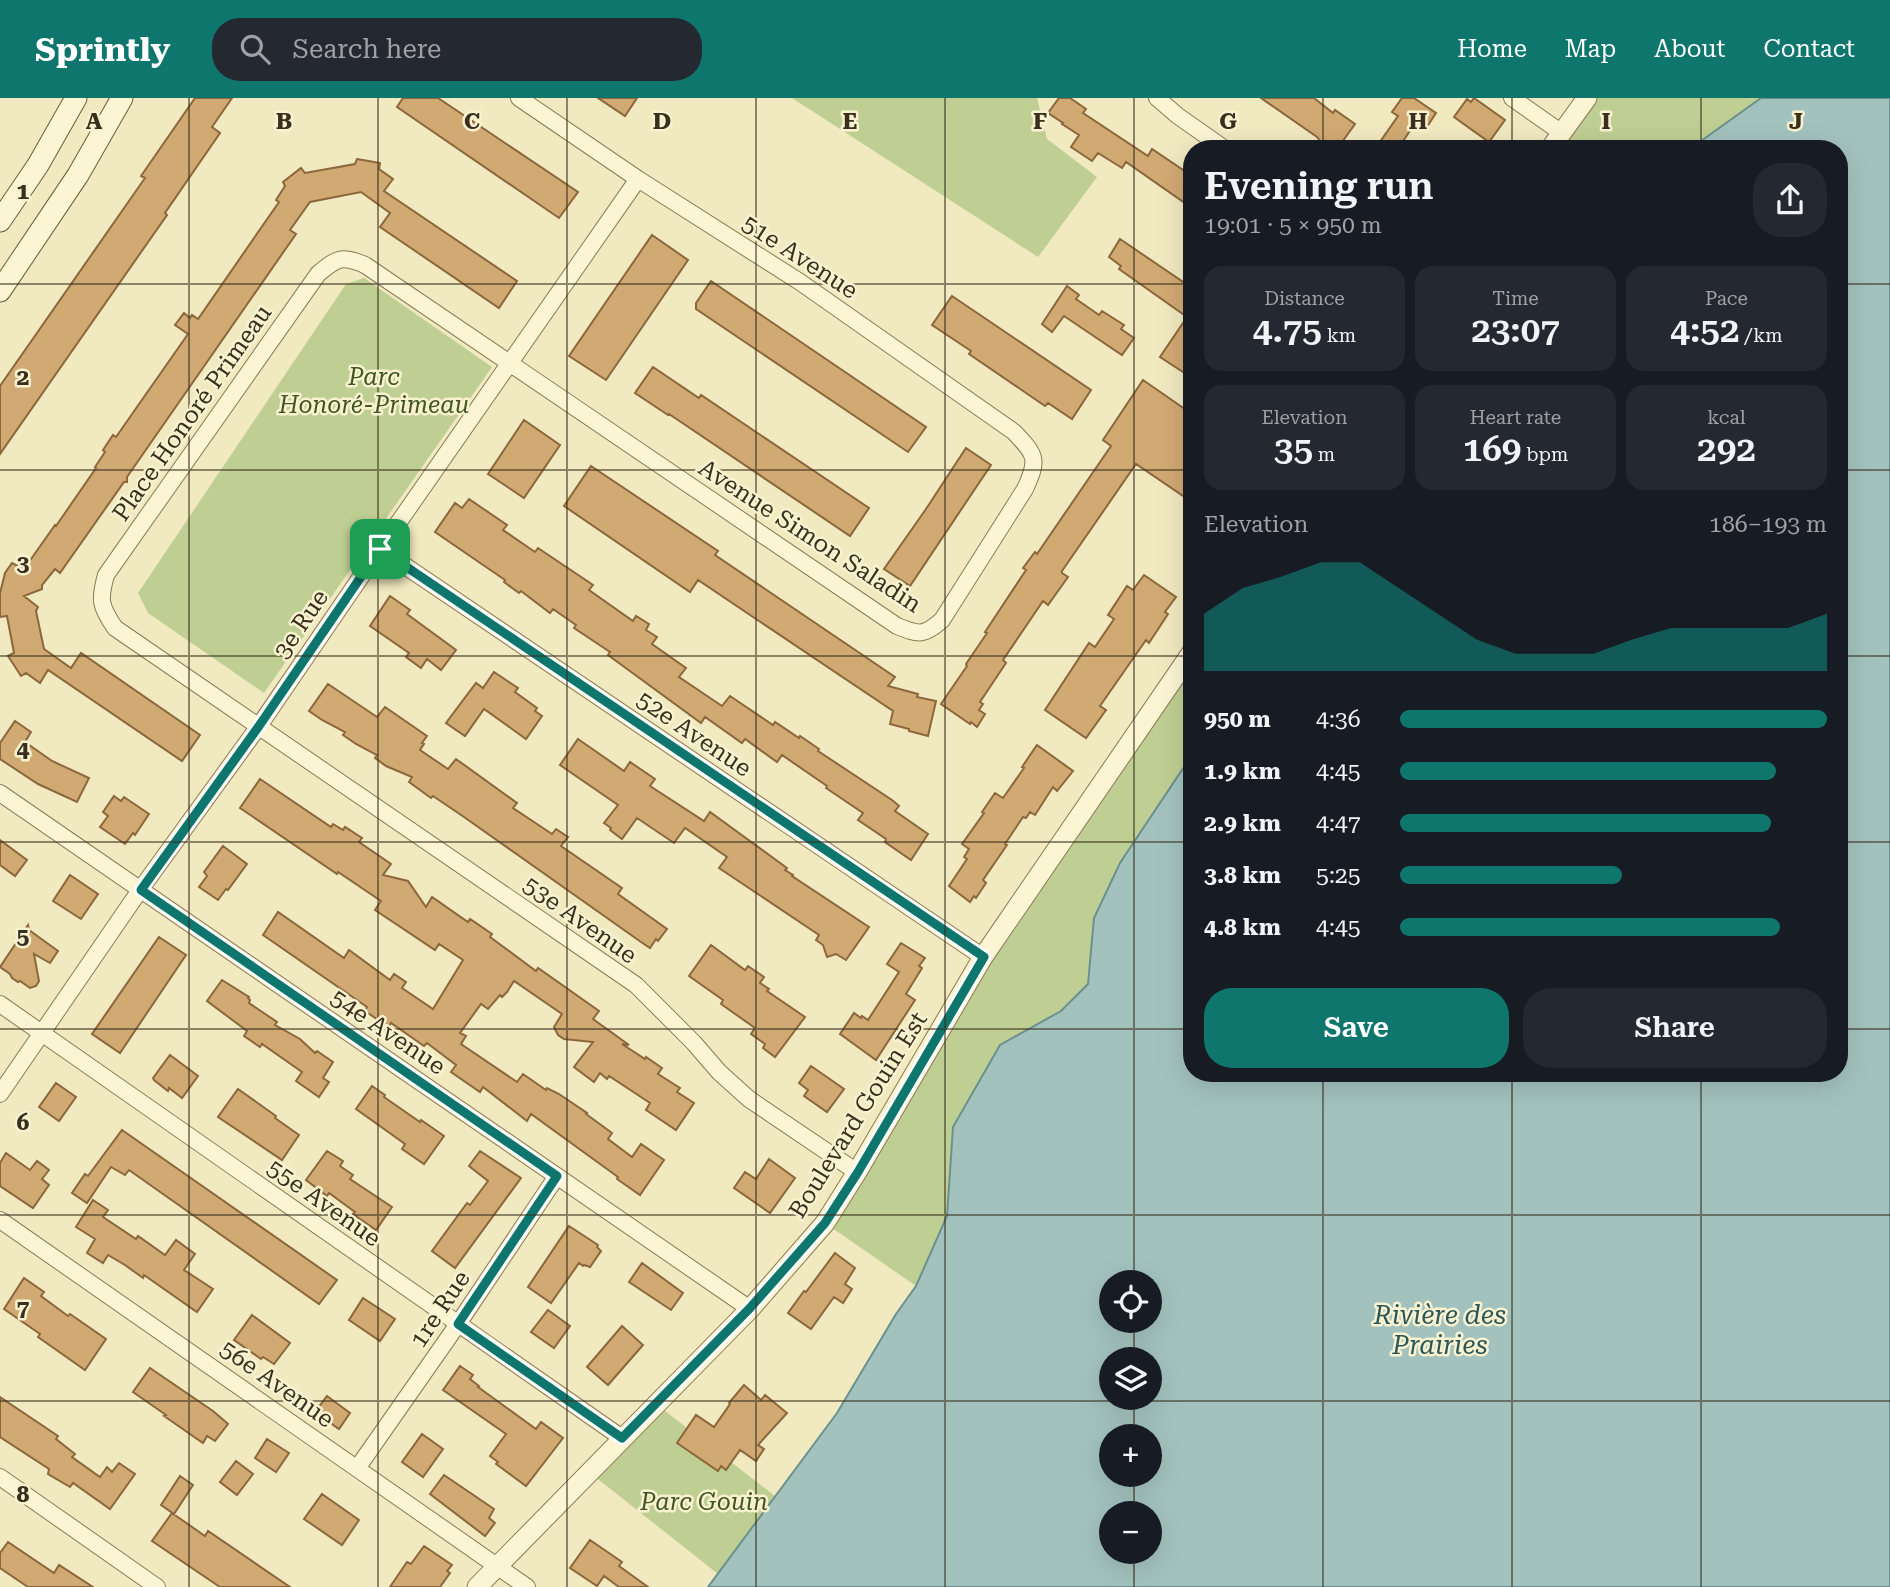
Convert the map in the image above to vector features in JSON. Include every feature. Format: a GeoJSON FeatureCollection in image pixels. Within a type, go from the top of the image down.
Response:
{"type":"FeatureCollection","features":[{"type":"Feature","properties":{"kind":"main road"},"geometry":{"type":"LineString","coordinates":[[0,221],[38,165],[76,98]]}},
{"type":"Feature","properties":{"kind":"main road"},"geometry":{"type":"LineString","coordinates":[[0,291],[78,175],[122,98]]}},
{"type":"Feature","properties":{"kind":"street","name":"51e Avenue"},"geometry":{"type":"LineString","coordinates":[[519,98],[638,179],[800,282],[1014,432],[1030,448],[1034,459],[1033,471]]}},
{"type":"Feature","properties":{"kind":"street"},"geometry":{"type":"LineString","coordinates":[[1157,98],[1212,140]]}},
{"type":"Feature","properties":{"kind":"street"},"geometry":{"type":"LineString","coordinates":[[1512,98],[1562,133]]}},
{"type":"Feature","properties":{"kind":"street"},"geometry":{"type":"LineString","coordinates":[[1557,140],[1587,98]]}},
{"type":"Feature","properties":{"kind":"street","name":"3e Rue"},"geometry":{"type":"LineString","coordinates":[[0,1094],[638,179]]}},
{"type":"Feature","properties":{"kind":"street","name":"Place Honoré Primeau"},"geometry":{"type":"LineString","coordinates":[[259,726],[115,628],[103,610],[101,591],[106,575],[318,274],[333,261],[349,258],[365,265],[510,362]]}},
{"type":"Feature","properties":{"kind":"street","name":"Avenue Simon Saladin"},"geometry":{"type":"LineString","coordinates":[[510,362],[897,626],[913,632],[931,630],[942,620],[1025,489],[1033,471]]}},
{"type":"Feature","properties":{"kind":"street","name":"52e Avenue"},"geometry":{"type":"LineString","coordinates":[[380,549],[984,957]]}},
{"type":"Feature","properties":{"kind":"street","name":"Boulevard Gouin Est"},"geometry":{"type":"LineString","coordinates":[[477,1587],[750,1308],[825,1223],[858,1172],[984,957],[1183,665]]}},
{"type":"Feature","properties":{"kind":"street","name":"53e Avenue"},"geometry":{"type":"LineString","coordinates":[[259,726],[636,985],[685,1033],[719,1072],[749,1098],[858,1172]]}},
{"type":"Feature","properties":{"kind":"street","name":"54e Avenue"},"geometry":{"type":"LineString","coordinates":[[0,793],[750,1308]]}},
{"type":"Feature","properties":{"kind":"street","name":"55e Avenue"},"geometry":{"type":"LineString","coordinates":[[0,1004],[622,1438]]}},
{"type":"Feature","properties":{"kind":"street","name":"1re Rue"},"geometry":{"type":"LineString","coordinates":[[358,1468],[557,1176]]}},
{"type":"Feature","properties":{"kind":"street","name":"56e Avenue"},"geometry":{"type":"LineString","coordinates":[[0,1220],[527,1587]]}},
{"type":"Feature","properties":{"kind":"street"},"geometry":{"type":"LineString","coordinates":[[0,1477],[158,1587]]}},
{"type":"Feature","properties":{"kind":"green space"},"geometry":{"type":"Polygon","coordinates":[[[792,98],[1037,98],[1047,139],[1097,177],[1038,257],[792,98]]]}},
{"type":"Feature","properties":{"kind":"green space"},"geometry":{"type":"Polygon","coordinates":[[[1587,98],[1761,98],[1703,140],[1557,140],[1587,98]]]}},
{"type":"Feature","properties":{"kind":"green space","name":"Parc Honoré-Primeau"},"geometry":{"type":"Polygon","coordinates":[[[364,278],[492,367],[264,693],[148,613],[138,593],[346,284],[364,278]]]}},
{"type":"Feature","properties":{"kind":"green space"},"geometry":{"type":"Polygon","coordinates":[[[1183,658],[1183,768],[1120,863],[1094,918],[1088,984],[1061,1011],[1000,1045],[953,1127],[947,1216],[916,1286],[825,1223],[1183,658]]]}},
{"type":"Feature","properties":{"kind":"green space","name":"Parc Gouin"},"geometry":{"type":"Polygon","coordinates":[[[656,1404],[775,1496],[718,1574],[589,1472],[656,1404]]]}},
{"type":"Feature","properties":{"kind":"water","name":"Rivière des Prairies"},"geometry":{"type":"Polygon","coordinates":[[[1761,98],[1890,98],[1890,1587],[708,1587],[837,1413],[896,1314],[916,1286],[947,1216],[953,1127],[1000,1045],[1061,1011],[1088,984],[1094,918],[1120,863],[1183,768],[1183,1082],[1848,1082],[1848,140],[1703,140],[1761,98]]]}},
{"type":"Feature","properties":{"kind":"building"},"geometry":{"type":"Polygon","coordinates":[[[195,98],[232,98],[212,127],[220,133],[165,213],[167,215],[0,454],[0,386],[145,178],[141,176],[195,98]]]}},
{"type":"Feature","properties":{"kind":"building"},"geometry":{"type":"Polygon","coordinates":[[[403,98],[438,98],[578,192],[559,218],[397,107],[403,98]]]}},
{"type":"Feature","properties":{"kind":"building"},"geometry":{"type":"Polygon","coordinates":[[[598,98],[637,98],[625,116],[598,98]]]}},
{"type":"Feature","properties":{"kind":"building"},"geometry":{"type":"Polygon","coordinates":[[[1059,98],[1070,98],[1086,109],[1083,113],[1148,156],[1152,149],[1183,170],[1183,202],[1126,162],[1122,168],[1098,153],[1092,161],[1071,147],[1079,135],[1048,113],[1059,98]]]}},
{"type":"Feature","properties":{"kind":"building"},"geometry":{"type":"Polygon","coordinates":[[[1261,98],[1314,98],[1333,113],[1335,110],[1355,124],[1343,140],[1319,140],[1261,98]]]}},
{"type":"Feature","properties":{"kind":"building"},"geometry":{"type":"Polygon","coordinates":[[[1402,98],[1414,98],[1436,113],[1425,130],[1417,125],[1415,128],[1413,126],[1404,140],[1381,140],[1398,116],[1392,112],[1402,98]]]}},
{"type":"Feature","properties":{"kind":"building"},"geometry":{"type":"Polygon","coordinates":[[[1474,98],[1505,120],[1490,140],[1486,140],[1454,117],[1467,99],[1471,102],[1474,98]]]}},
{"type":"Feature","properties":{"kind":"building"},"geometry":{"type":"Polygon","coordinates":[[[357,159],[380,163],[379,169],[393,179],[384,191],[517,281],[499,308],[380,227],[390,213],[361,192],[310,202],[290,230],[296,234],[127,477],[127,482],[124,482],[60,573],[55,569],[42,585],[42,589],[24,596],[38,607],[36,611],[44,649],[71,668],[81,653],[200,735],[182,761],[48,670],[40,683],[26,673],[21,676],[8,656],[14,653],[7,616],[0,617],[0,593],[5,573],[12,563],[24,569],[56,526],[96,468],[113,435],[116,437],[188,334],[175,325],[184,313],[190,318],[192,315],[198,319],[279,202],[276,200],[285,186],[283,182],[301,168],[305,173],[355,164],[357,159]]]}},
{"type":"Feature","properties":{"kind":"building"},"geometry":{"type":"Polygon","coordinates":[[[652,235],[688,260],[606,380],[569,356],[652,235]]]}},
{"type":"Feature","properties":{"kind":"building"},"geometry":{"type":"Polygon","coordinates":[[[1120,239],[1183,282],[1183,314],[1119,269],[1121,266],[1109,257],[1120,239]]]}},
{"type":"Feature","properties":{"kind":"building"},"geometry":{"type":"Polygon","coordinates":[[[711,281],[926,427],[908,452],[696,309],[696,303],[711,281]]]}},
{"type":"Feature","properties":{"kind":"building"},"geometry":{"type":"Polygon","coordinates":[[[1067,286],[1079,295],[1076,299],[1099,315],[1102,311],[1124,325],[1121,329],[1134,338],[1122,355],[1064,316],[1052,332],[1042,324],[1067,286]]]}},
{"type":"Feature","properties":{"kind":"building"},"geometry":{"type":"Polygon","coordinates":[[[952,296],[1091,390],[1072,419],[1048,403],[1045,406],[932,325],[952,296]]]}},
{"type":"Feature","properties":{"kind":"building"},"geometry":{"type":"Polygon","coordinates":[[[1183,323],[1183,372],[1160,357],[1183,323]]]}},
{"type":"Feature","properties":{"kind":"building"},"geometry":{"type":"Polygon","coordinates":[[[653,367],[699,398],[701,395],[869,508],[850,536],[635,393],[653,367]]]}},
{"type":"Feature","properties":{"kind":"building"},"geometry":{"type":"Polygon","coordinates":[[[1143,380],[1183,408],[1183,496],[1136,464],[1062,571],[1068,577],[1048,605],[1043,601],[1003,660],[1006,663],[980,702],[983,704],[979,710],[985,714],[977,727],[971,722],[970,724],[941,704],[1026,570],[1023,568],[1035,552],[1037,554],[1111,446],[1103,440],[1143,380]]]}},
{"type":"Feature","properties":{"kind":"building"},"geometry":{"type":"Polygon","coordinates":[[[524,420],[560,445],[524,498],[488,474],[524,420]]]}},
{"type":"Feature","properties":{"kind":"building"},"geometry":{"type":"Polygon","coordinates":[[[966,448],[991,465],[910,586],[884,569],[966,448]]]}},
{"type":"Feature","properties":{"kind":"building"},"geometry":{"type":"Polygon","coordinates":[[[591,466],[718,551],[715,555],[895,677],[888,686],[936,701],[928,736],[890,724],[893,711],[698,580],[690,592],[564,506],[591,466]]]}},
{"type":"Feature","properties":{"kind":"building"},"geometry":{"type":"Polygon","coordinates":[[[469,499],[507,525],[503,530],[535,552],[538,548],[593,585],[589,590],[633,621],[636,616],[649,624],[646,630],[657,637],[652,644],[686,668],[679,677],[722,706],[730,696],[773,725],[775,722],[799,738],[800,736],[892,800],[899,806],[895,811],[928,834],[911,860],[858,820],[863,813],[826,788],[827,786],[782,755],[777,762],[745,739],[742,743],[705,717],[701,723],[608,655],[610,652],[574,628],[576,625],[553,609],[550,613],[521,591],[519,593],[504,582],[505,580],[435,532],[455,503],[462,508],[469,499]]]}},
{"type":"Feature","properties":{"kind":"building"},"geometry":{"type":"Polygon","coordinates":[[[1144,575],[1176,597],[1149,643],[1146,640],[1100,706],[1106,710],[1086,738],[1045,710],[1089,643],[1095,647],[1114,619],[1108,615],[1127,586],[1133,590],[1144,575]]]}},
{"type":"Feature","properties":{"kind":"building"},"geometry":{"type":"Polygon","coordinates":[[[390,596],[410,610],[407,614],[456,650],[441,670],[427,659],[421,668],[406,657],[409,653],[370,626],[390,596]]]}},
{"type":"Feature","properties":{"kind":"building"},"geometry":{"type":"Polygon","coordinates":[[[494,672],[518,688],[515,692],[537,708],[535,711],[542,716],[526,739],[484,709],[465,736],[446,723],[476,683],[483,688],[494,672]]]}},
{"type":"Feature","properties":{"kind":"building"},"geometry":{"type":"Polygon","coordinates":[[[328,684],[377,717],[385,707],[427,736],[420,750],[448,769],[456,759],[517,803],[513,808],[552,834],[556,829],[568,837],[561,846],[622,888],[618,894],[667,929],[658,941],[656,939],[650,948],[464,817],[433,796],[431,798],[409,782],[412,777],[386,766],[375,758],[377,755],[343,735],[345,732],[309,711],[328,684]]]}},
{"type":"Feature","properties":{"kind":"building"},"geometry":{"type":"Polygon","coordinates":[[[15,721],[31,732],[25,742],[52,761],[89,778],[77,802],[38,784],[0,759],[0,743],[15,721]]]}},
{"type":"Feature","properties":{"kind":"building"},"geometry":{"type":"Polygon","coordinates":[[[578,739],[624,771],[630,762],[655,779],[650,786],[704,821],[710,812],[787,868],[785,870],[792,876],[869,927],[846,960],[836,954],[827,957],[823,945],[816,940],[819,935],[719,868],[727,857],[685,828],[674,843],[637,818],[622,839],[610,830],[604,823],[618,805],[560,765],[578,739]]]}},
{"type":"Feature","properties":{"kind":"building"},"geometry":{"type":"Polygon","coordinates":[[[1037,745],[1073,771],[1057,791],[1053,787],[1035,815],[1030,812],[1026,818],[1023,817],[983,880],[986,883],[970,902],[949,886],[967,859],[964,857],[969,849],[962,844],[995,793],[1003,798],[1037,745]]]}},
{"type":"Feature","properties":{"kind":"building"},"geometry":{"type":"Polygon","coordinates":[[[260,779],[331,827],[333,824],[343,830],[345,827],[362,838],[359,842],[391,864],[383,875],[408,881],[426,907],[432,897],[468,922],[470,919],[536,971],[538,968],[599,1011],[593,1019],[629,1045],[622,1044],[662,1068],[658,1074],[680,1088],[677,1092],[694,1103],[676,1130],[646,1110],[650,1103],[609,1076],[607,1079],[600,1073],[594,1082],[574,1067],[593,1042],[564,1039],[558,1035],[554,1027],[562,1014],[514,981],[507,992],[502,997],[500,995],[488,1009],[481,1004],[460,1033],[466,1036],[461,1044],[517,1082],[523,1074],[587,1113],[612,1133],[608,1139],[632,1157],[641,1144],[664,1160],[640,1195],[531,1114],[527,1121],[483,1087],[480,1092],[451,1072],[456,1065],[427,1043],[424,1046],[391,1023],[389,1026],[378,1020],[365,1010],[367,1007],[263,935],[278,912],[344,958],[349,950],[390,980],[394,974],[406,982],[402,988],[433,1009],[463,960],[439,944],[435,950],[375,910],[381,901],[240,808],[260,779]]]}},
{"type":"Feature","properties":{"kind":"building"},"geometry":{"type":"Polygon","coordinates":[[[114,796],[121,801],[124,797],[149,814],[135,835],[133,833],[125,844],[100,827],[108,816],[103,812],[114,796]]]}},
{"type":"Feature","properties":{"kind":"building"},"geometry":{"type":"Polygon","coordinates":[[[0,840],[27,860],[15,876],[0,865],[0,840]]]}},
{"type":"Feature","properties":{"kind":"building"},"geometry":{"type":"Polygon","coordinates":[[[223,846],[247,864],[218,900],[199,887],[207,876],[204,872],[223,846]]]}},
{"type":"Feature","properties":{"kind":"building"},"geometry":{"type":"Polygon","coordinates":[[[70,875],[98,894],[81,919],[53,901],[70,875]]]}},
{"type":"Feature","properties":{"kind":"building"},"geometry":{"type":"Polygon","coordinates":[[[28,925],[29,930],[58,951],[50,963],[34,954],[39,981],[36,986],[30,988],[12,978],[0,967],[28,925]]]}},
{"type":"Feature","properties":{"kind":"building"},"geometry":{"type":"Polygon","coordinates":[[[159,937],[186,955],[120,1053],[92,1034],[159,937]]]}},
{"type":"Feature","properties":{"kind":"building"},"geometry":{"type":"Polygon","coordinates":[[[901,943],[925,958],[906,994],[915,1000],[876,1060],[840,1034],[854,1013],[868,1020],[899,972],[887,964],[901,943]]]}},
{"type":"Feature","properties":{"kind":"building"},"geometry":{"type":"Polygon","coordinates":[[[711,945],[745,970],[748,966],[764,977],[760,983],[769,989],[767,991],[805,1017],[775,1057],[763,1048],[765,1044],[751,1034],[755,1028],[721,1004],[723,1000],[689,976],[711,945]]]}},
{"type":"Feature","properties":{"kind":"building"},"geometry":{"type":"Polygon","coordinates":[[[222,980],[249,997],[249,1003],[277,1022],[275,1025],[333,1062],[323,1078],[329,1082],[319,1097],[296,1081],[302,1072],[262,1044],[260,1047],[244,1036],[247,1031],[207,1001],[222,980]]]}},
{"type":"Feature","properties":{"kind":"building"},"geometry":{"type":"Polygon","coordinates":[[[170,1055],[198,1076],[182,1098],[169,1088],[168,1091],[153,1078],[170,1055]]]}},
{"type":"Feature","properties":{"kind":"building"},"geometry":{"type":"Polygon","coordinates":[[[811,1066],[844,1089],[827,1112],[804,1096],[808,1090],[799,1083],[811,1066]]]}},
{"type":"Feature","properties":{"kind":"building"},"geometry":{"type":"Polygon","coordinates":[[[56,1083],[76,1097],[59,1121],[39,1107],[56,1083]]]}},
{"type":"Feature","properties":{"kind":"building"},"geometry":{"type":"Polygon","coordinates":[[[372,1086],[420,1122],[421,1120],[444,1136],[424,1164],[402,1149],[405,1144],[356,1109],[372,1086]]]}},
{"type":"Feature","properties":{"kind":"building"},"geometry":{"type":"Polygon","coordinates":[[[238,1089],[299,1135],[282,1160],[218,1117],[238,1089]]]}},
{"type":"Feature","properties":{"kind":"building"},"geometry":{"type":"Polygon","coordinates":[[[122,1130],[337,1280],[319,1304],[129,1170],[125,1175],[111,1167],[87,1203],[72,1193],[122,1130]]]}},
{"type":"Feature","properties":{"kind":"building"},"geometry":{"type":"Polygon","coordinates":[[[327,1151],[343,1161],[340,1166],[353,1175],[350,1179],[392,1207],[376,1230],[329,1193],[327,1196],[306,1180],[327,1151]]]}},
{"type":"Feature","properties":{"kind":"building"},"geometry":{"type":"Polygon","coordinates":[[[480,1151],[521,1178],[455,1268],[432,1251],[467,1203],[470,1205],[488,1181],[469,1166],[480,1151]]]}},
{"type":"Feature","properties":{"kind":"building"},"geometry":{"type":"Polygon","coordinates":[[[6,1153],[30,1170],[37,1161],[49,1170],[42,1179],[49,1185],[33,1208],[0,1186],[0,1163],[6,1153]]]}},
{"type":"Feature","properties":{"kind":"building"},"geometry":{"type":"Polygon","coordinates":[[[769,1159],[795,1178],[770,1213],[734,1188],[745,1172],[756,1179],[769,1159]]]}},
{"type":"Feature","properties":{"kind":"building"},"geometry":{"type":"Polygon","coordinates":[[[93,1200],[108,1210],[103,1217],[165,1255],[176,1240],[195,1254],[184,1270],[213,1289],[197,1312],[144,1275],[143,1278],[108,1255],[103,1263],[87,1253],[95,1239],[76,1227],[93,1200]]]}},
{"type":"Feature","properties":{"kind":"building"},"geometry":{"type":"Polygon","coordinates":[[[569,1226],[598,1245],[601,1251],[590,1267],[579,1263],[551,1303],[528,1287],[569,1226]]]}},
{"type":"Feature","properties":{"kind":"building"},"geometry":{"type":"Polygon","coordinates":[[[835,1253],[855,1268],[845,1284],[852,1289],[843,1303],[834,1297],[811,1329],[788,1313],[835,1253]]]}},
{"type":"Feature","properties":{"kind":"building"},"geometry":{"type":"Polygon","coordinates":[[[642,1263],[683,1293],[671,1310],[629,1282],[642,1263]]]}},
{"type":"Feature","properties":{"kind":"building"},"geometry":{"type":"Polygon","coordinates":[[[24,1278],[44,1292],[41,1296],[106,1339],[85,1370],[4,1309],[24,1278]]]}},
{"type":"Feature","properties":{"kind":"building"},"geometry":{"type":"Polygon","coordinates":[[[363,1298],[395,1319],[380,1341],[349,1320],[363,1298]]]}},
{"type":"Feature","properties":{"kind":"building"},"geometry":{"type":"Polygon","coordinates":[[[548,1310],[570,1326],[554,1348],[531,1332],[548,1310]]]}},
{"type":"Feature","properties":{"kind":"building"},"geometry":{"type":"Polygon","coordinates":[[[252,1315],[290,1343],[274,1364],[263,1357],[261,1359],[234,1340],[252,1315]]]}},
{"type":"Feature","properties":{"kind":"building"},"geometry":{"type":"Polygon","coordinates":[[[622,1326],[643,1345],[608,1385],[587,1367],[622,1326]]]}},
{"type":"Feature","properties":{"kind":"building"},"geometry":{"type":"Polygon","coordinates":[[[460,1366],[473,1375],[470,1379],[478,1387],[536,1429],[541,1422],[563,1438],[526,1486],[496,1464],[498,1462],[490,1456],[506,1434],[443,1390],[460,1366]]]}},
{"type":"Feature","properties":{"kind":"building"},"geometry":{"type":"Polygon","coordinates":[[[150,1368],[228,1424],[215,1441],[207,1436],[203,1443],[133,1392],[150,1368]]]}},
{"type":"Feature","properties":{"kind":"building"},"geometry":{"type":"Polygon","coordinates":[[[744,1385],[761,1400],[765,1395],[787,1413],[758,1445],[764,1449],[756,1461],[740,1450],[726,1470],[721,1466],[718,1471],[677,1443],[696,1415],[714,1427],[744,1385]]]}},
{"type":"Feature","properties":{"kind":"building"},"geometry":{"type":"Polygon","coordinates":[[[327,1396],[350,1413],[339,1429],[315,1412],[327,1396]]]}},
{"type":"Feature","properties":{"kind":"building"},"geometry":{"type":"Polygon","coordinates":[[[0,1397],[58,1436],[56,1439],[75,1454],[72,1457],[100,1477],[107,1467],[112,1472],[119,1463],[135,1474],[110,1509],[73,1483],[70,1487],[48,1474],[49,1469],[0,1437],[0,1397]]]}},
{"type":"Feature","properties":{"kind":"building"},"geometry":{"type":"Polygon","coordinates":[[[422,1434],[443,1449],[423,1477],[402,1462],[422,1434]]]}},
{"type":"Feature","properties":{"kind":"building"},"geometry":{"type":"Polygon","coordinates":[[[267,1439],[289,1453],[276,1472],[255,1458],[267,1439]]]}},
{"type":"Feature","properties":{"kind":"building"},"geometry":{"type":"Polygon","coordinates":[[[236,1461],[253,1474],[237,1495],[220,1482],[236,1461]]]}},
{"type":"Feature","properties":{"kind":"building"},"geometry":{"type":"Polygon","coordinates":[[[444,1475],[494,1509],[489,1518],[495,1523],[485,1536],[430,1494],[444,1475]]]}},
{"type":"Feature","properties":{"kind":"building"},"geometry":{"type":"Polygon","coordinates":[[[180,1476],[193,1485],[174,1514],[161,1505],[180,1476]]]}},
{"type":"Feature","properties":{"kind":"building"},"geometry":{"type":"Polygon","coordinates":[[[322,1494],[359,1520],[342,1545],[304,1519],[322,1494]]]}},
{"type":"Feature","properties":{"kind":"building"},"geometry":{"type":"Polygon","coordinates":[[[172,1513],[205,1536],[208,1531],[290,1587],[220,1587],[152,1541],[172,1513]]]}},
{"type":"Feature","properties":{"kind":"building"},"geometry":{"type":"Polygon","coordinates":[[[590,1540],[622,1562],[619,1566],[648,1587],[619,1587],[604,1576],[597,1586],[570,1568],[590,1540]]]}},
{"type":"Feature","properties":{"kind":"building"},"geometry":{"type":"Polygon","coordinates":[[[8,1542],[54,1573],[59,1565],[93,1587],[28,1587],[0,1568],[0,1553],[8,1542]]]}},
{"type":"Feature","properties":{"kind":"building"},"geometry":{"type":"Polygon","coordinates":[[[424,1546],[452,1565],[440,1587],[390,1587],[407,1562],[411,1564],[424,1546]]]}},
{"type":"Feature","properties":{"kind":"route"},"geometry":{"type":"LineString","coordinates":[[380,549],[984,957],[858,1172],[825,1223],[750,1308],[622,1438],[458,1324],[557,1176],[141,890],[259,726],[380,549]]}}]}
